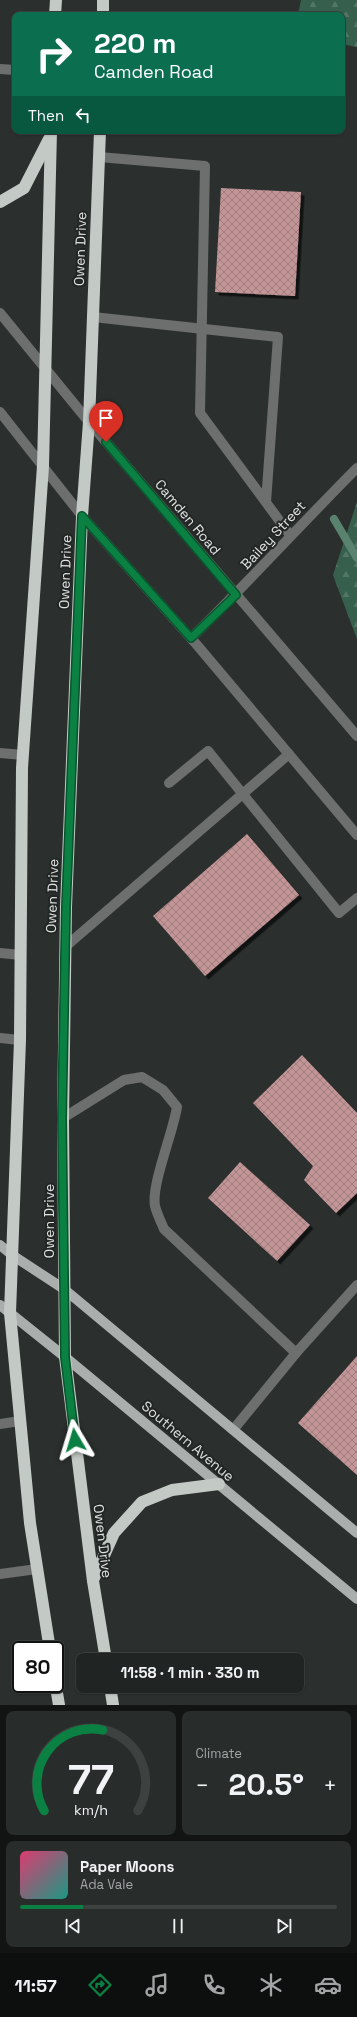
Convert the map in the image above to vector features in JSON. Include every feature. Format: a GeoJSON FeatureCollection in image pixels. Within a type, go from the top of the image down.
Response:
{"type":"FeatureCollection","features":[{"type":"Feature","properties":{"kind":"highway"},"geometry":{"type":"LineString","coordinates":[[55,12],[56,0]]}},
{"type":"Feature","properties":{"kind":"highway"},"geometry":{"type":"LineString","coordinates":[[103,0],[103,12]]}},
{"type":"Feature","properties":{"kind":"highway"},"geometry":{"type":"LineString","coordinates":[[0,202],[24,188],[50,134]]}},
{"type":"Feature","properties":{"kind":"highway","name":"Owen Drive"},"geometry":{"type":"LineString","coordinates":[[49,1641],[30,1523],[10,1313],[20,1040],[23,755],[43,466],[50,134]]}},
{"type":"Feature","properties":{"kind":"highway","name":"Owen Drive"},"geometry":{"type":"LineString","coordinates":[[100,134],[89,422],[82,516],[65,947],[62,1118],[65,1357],[93,1581],[105,1653]]}},
{"type":"Feature","properties":{"kind":"highway"},"geometry":{"type":"LineString","coordinates":[[93,1581],[114,1533],[142,1502],[172,1490],[218,1484]]}},
{"type":"Feature","properties":{"kind":"highway"},"geometry":{"type":"LineString","coordinates":[[57,1693],[59,1705]]}},
{"type":"Feature","properties":{"kind":"highway"},"geometry":{"type":"LineString","coordinates":[[111,1693],[113,1705]]}},
{"type":"Feature","properties":{"kind":"main road"},"geometry":{"type":"LineString","coordinates":[[0,1245],[12,1255],[64,1289],[357,1533]]}},
{"type":"Feature","properties":{"kind":"main road","name":"Southern Avenue"},"geometry":{"type":"LineString","coordinates":[[0,1305],[357,1599]]}},
{"type":"Feature","properties":{"kind":"street"},"geometry":{"type":"LineString","coordinates":[[0,70],[12,70]]}},
{"type":"Feature","properties":{"kind":"street"},"geometry":{"type":"LineString","coordinates":[[99,157],[205,166],[200,413],[290,535]]}},
{"type":"Feature","properties":{"kind":"street","name":"Camden Road"},"geometry":{"type":"LineString","coordinates":[[0,313],[89,422],[357,736]]}},
{"type":"Feature","properties":{"kind":"street"},"geometry":{"type":"LineString","coordinates":[[93,317],[278,337],[266,502]]}},
{"type":"Feature","properties":{"kind":"street"},"geometry":{"type":"LineString","coordinates":[[0,412],[82,516],[191,638],[357,835]]}},
{"type":"Feature","properties":{"kind":"street","name":"Bailey Street"},"geometry":{"type":"LineString","coordinates":[[191,638],[236,595],[290,535],[357,468]]}},
{"type":"Feature","properties":{"kind":"street"},"geometry":{"type":"LineString","coordinates":[[169,783],[208,751],[339,913],[357,898]]}},
{"type":"Feature","properties":{"kind":"street"},"geometry":{"type":"LineString","coordinates":[[0,753],[23,755]]}},
{"type":"Feature","properties":{"kind":"street"},"geometry":{"type":"LineString","coordinates":[[65,947],[289,754]]}},
{"type":"Feature","properties":{"kind":"street"},"geometry":{"type":"LineString","coordinates":[[0,954],[21,955]]}},
{"type":"Feature","properties":{"kind":"street"},"geometry":{"type":"LineString","coordinates":[[0,1038],[20,1040]]}},
{"type":"Feature","properties":{"kind":"street"},"geometry":{"type":"LineString","coordinates":[[62,1118],[124,1080],[142,1077],[162,1090],[177,1107],[175,1122],[155,1191],[155,1206],[164,1229],[296,1353]]}},
{"type":"Feature","properties":{"kind":"street"},"geometry":{"type":"LineString","coordinates":[[233,1430],[296,1353],[357,1285]]}},
{"type":"Feature","properties":{"kind":"street"},"geometry":{"type":"LineString","coordinates":[[0,1424],[20,1421]]}},
{"type":"Feature","properties":{"kind":"street"},"geometry":{"type":"LineString","coordinates":[[0,1574],[37,1569]]}},
{"type":"Feature","properties":{"kind":"green space"},"geometry":{"type":"Polygon","coordinates":[[[301,0],[357,0],[357,47],[345,45],[345,12],[299,12],[301,0]]]}},
{"type":"Feature","properties":{"kind":"green space"},"geometry":{"type":"Polygon","coordinates":[[[357,502],[357,639],[333,575],[357,502]]]}},
{"type":"Feature","properties":{"kind":"building"},"geometry":{"type":"Polygon","coordinates":[[[221,188],[301,192],[295,296],[215,292],[221,188]]]}},
{"type":"Feature","properties":{"kind":"building"},"geometry":{"type":"Polygon","coordinates":[[[247,834],[299,895],[205,976],[153,916],[247,834]]]}},
{"type":"Feature","properties":{"kind":"building"},"geometry":{"type":"Polygon","coordinates":[[[302,1055],[357,1113],[357,1193],[336,1213],[304,1180],[313,1166],[253,1103],[302,1055]]]}},
{"type":"Feature","properties":{"kind":"building"},"geometry":{"type":"Polygon","coordinates":[[[240,1162],[310,1225],[277,1261],[208,1198],[240,1162]]]}},
{"type":"Feature","properties":{"kind":"building"},"geometry":{"type":"Polygon","coordinates":[[[357,1356],[357,1475],[298,1423],[357,1356]]]}},
{"type":"Feature","properties":{"kind":"waterway"},"geometry":{"type":"LineString","coordinates":[[334,519],[357,558]]}},
{"type":"Feature","properties":{"kind":"route"},"geometry":{"type":"LineString","coordinates":[[75,1440],[65,1357],[64,1158],[62,1118],[66,907],[82,516],[191,638],[236,595],[106,442]]}}]}
